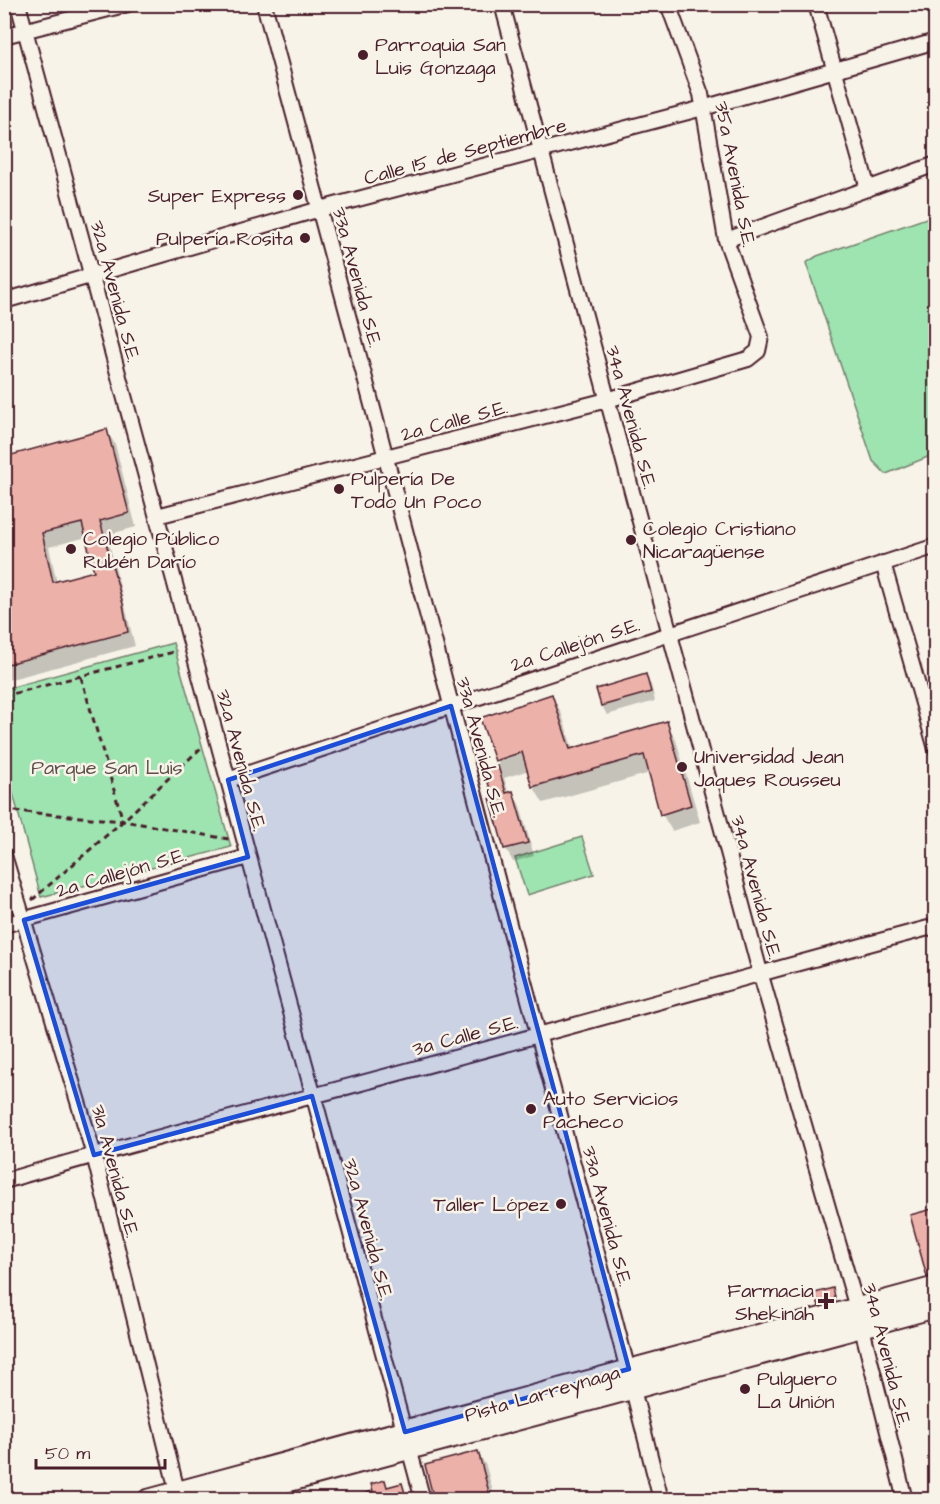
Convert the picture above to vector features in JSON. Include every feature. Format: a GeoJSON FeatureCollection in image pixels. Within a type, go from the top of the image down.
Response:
{"type":"FeatureCollection","features":[{"type":"Feature","properties":{"kind":"main road","name":"Pista Larreynaga"},"geometry":{"type":"LineString","coordinates":[[148,1500],[178,1496],[634,1388],[860,1317],[936,1287]]}},
{"type":"Feature","properties":{"kind":"main road","name":"Pista Larreynaga"},"geometry":{"type":"LineString","coordinates":[[219,1500],[629,1369],[860,1317],[936,1307]]}},
{"type":"Feature","properties":{"kind":"street","name":"32a Avenida S.E."},"geometry":{"type":"LineString","coordinates":[[18,4],[423,1500]]}},
{"type":"Feature","properties":{"kind":"street"},"geometry":{"type":"LineString","coordinates":[[4,36],[128,4]]}},
{"type":"Feature","properties":{"kind":"street","name":"33a Avenida S.E."},"geometry":{"type":"LineString","coordinates":[[264,4],[629,1369],[661,1500]]}},
{"type":"Feature","properties":{"kind":"street","name":"34a Avenida S.E."},"geometry":{"type":"LineString","coordinates":[[502,4],[760,972],[860,1317],[904,1500]]}},
{"type":"Feature","properties":{"kind":"street","name":"35a Avenida S.E."},"geometry":{"type":"LineString","coordinates":[[668,4],[701,94],[726,240],[761,337],[758,351]]}},
{"type":"Feature","properties":{"kind":"street"},"geometry":{"type":"LineString","coordinates":[[816,4],[868,189]]}},
{"type":"Feature","properties":{"kind":"street","name":"Calle 15 de Septiembre"},"geometry":{"type":"LineString","coordinates":[[4,301],[320,209],[704,108],[936,41]]}},
{"type":"Feature","properties":{"kind":"street"},"geometry":{"type":"LineString","coordinates":[[726,240],[936,164]]}},
{"type":"Feature","properties":{"kind":"street","name":"2a Calle S.E."},"geometry":{"type":"LineString","coordinates":[[157,516],[608,400],[748,359],[758,351]]}},
{"type":"Feature","properties":{"kind":"street","name":"2a Callejón S.E."},"geometry":{"type":"LineString","coordinates":[[228,780],[936,546]]}},
{"type":"Feature","properties":{"kind":"street"},"geometry":{"type":"LineString","coordinates":[[883,563],[936,749]]}},
{"type":"Feature","properties":{"kind":"street","name":"31a Avenida S.E."},"geometry":{"type":"LineString","coordinates":[[4,855],[94,1155],[178,1496]]}},
{"type":"Feature","properties":{"kind":"street","name":"2a Callejón S.E."},"geometry":{"type":"LineString","coordinates":[[4,925],[22,914],[248,857]]}},
{"type":"Feature","properties":{"kind":"street","name":"3a Calle S.E."},"geometry":{"type":"LineString","coordinates":[[4,1181],[760,972],[936,926]]}},
{"type":"Feature","properties":{"kind":"path"},"geometry":{"type":"LineString","coordinates":[[4,696],[192,648]]}},
{"type":"Feature","properties":{"kind":"path"},"geometry":{"type":"LineString","coordinates":[[81,677],[123,821]]}},
{"type":"Feature","properties":{"kind":"path"},"geometry":{"type":"LineString","coordinates":[[22,914],[215,735]]}},
{"type":"Feature","properties":{"kind":"path"},"geometry":{"type":"LineString","coordinates":[[4,810],[123,821],[244,842]]}},
{"type":"Feature","properties":{"kind":"highlighted area"},"geometry":{"type":"Polygon","coordinates":[[[451,706],[629,1369],[405,1432],[312,1096],[94,1155],[24,920],[248,857],[228,780],[451,706]]]}},
{"type":"Feature","properties":{"kind":"green space"},"geometry":{"type":"Polygon","coordinates":[[[935,215],[935,454],[886,474],[873,461],[806,263],[817,256],[935,215]]]}},
{"type":"Feature","properties":{"kind":"green space","name":"Parque San Luis"},"geometry":{"type":"Polygon","coordinates":[[[173,643],[231,847],[41,897],[5,764],[5,689],[173,643]]]}},
{"type":"Feature","properties":{"kind":"green space"},"geometry":{"type":"Polygon","coordinates":[[[582,837],[594,874],[527,895],[515,858],[582,837]]]}},
{"type":"Feature","properties":{"kind":"building","name":"Colegio Público Rubén Darío"},"geometry":{"type":"Polygon","coordinates":[[[107,429],[129,513],[100,521],[123,604],[128,632],[4,665],[4,457],[107,429]],[[82,523],[42,533],[53,582],[94,571],[82,523]]]}},
{"type":"Feature","properties":{"kind":"building"},"geometry":{"type":"Polygon","coordinates":[[[646,674],[651,692],[601,706],[596,689],[646,674]]]}},
{"type":"Feature","properties":{"kind":"building"},"geometry":{"type":"Polygon","coordinates":[[[552,694],[570,749],[667,721],[691,805],[660,815],[644,755],[532,787],[522,752],[495,761],[480,718],[552,694]]]}},
{"type":"Feature","properties":{"kind":"building"},"geometry":{"type":"Polygon","coordinates":[[[498,766],[506,793],[513,791],[528,843],[504,849],[490,798],[493,798],[484,770],[498,766]]]}},
{"type":"Feature","properties":{"kind":"building"},"geometry":{"type":"Polygon","coordinates":[[[936,1208],[936,1275],[927,1277],[910,1215],[936,1208]]]}},
{"type":"Feature","properties":{"kind":"building","name":"Farmacia Shekinah"},"geometry":{"type":"Polygon","coordinates":[[[833,1288],[834,1302],[819,1306],[815,1293],[833,1288]]]}},
{"type":"Feature","properties":{"kind":"building"},"geometry":{"type":"Polygon","coordinates":[[[478,1451],[490,1496],[476,1500],[434,1500],[425,1465],[478,1451]]]}},
{"type":"Feature","properties":{"kind":"building"},"geometry":{"type":"Polygon","coordinates":[[[385,1480],[387,1487],[402,1483],[407,1500],[358,1500],[357,1496],[373,1491],[371,1484],[385,1480]]]}},
{"type":"Feature","properties":{"kind":"place","name":"Parroquia San Luis Gonzaga"},"geometry":{"type":"Point","coordinates":[363,55]}},
{"type":"Feature","properties":{"kind":"place","name":"Super Express"},"geometry":{"type":"Point","coordinates":[298,195]}},
{"type":"Feature","properties":{"kind":"place","name":"Pulpería Rosita"},"geometry":{"type":"Point","coordinates":[305,238]}},
{"type":"Feature","properties":{"kind":"place","name":"Pulpería De Todo Un Poco"},"geometry":{"type":"Point","coordinates":[339,489]}},
{"type":"Feature","properties":{"kind":"place","name":"Colegio Cristiano Nicaragüense"},"geometry":{"type":"Point","coordinates":[631,540]}},
{"type":"Feature","properties":{"kind":"place","name":"Colegio Público Rubén Darío"},"geometry":{"type":"Point","coordinates":[71,549]}},
{"type":"Feature","properties":{"kind":"place","name":"Universidad Jean Jaques Rousseu"},"geometry":{"type":"Point","coordinates":[682,767]}},
{"type":"Feature","properties":{"kind":"place","name":"Auto Servicios Pacheco"},"geometry":{"type":"Point","coordinates":[531,1109]}},
{"type":"Feature","properties":{"kind":"place","name":"Taller López"},"geometry":{"type":"Point","coordinates":[561,1204]}},
{"type":"Feature","properties":{"kind":"place","name":"Farmacia Shekinah"},"geometry":{"type":"Point","coordinates":[826,1301]}},
{"type":"Feature","properties":{"kind":"place","name":"Pulguero La Unión"},"geometry":{"type":"Point","coordinates":[745,1389]}}]}
